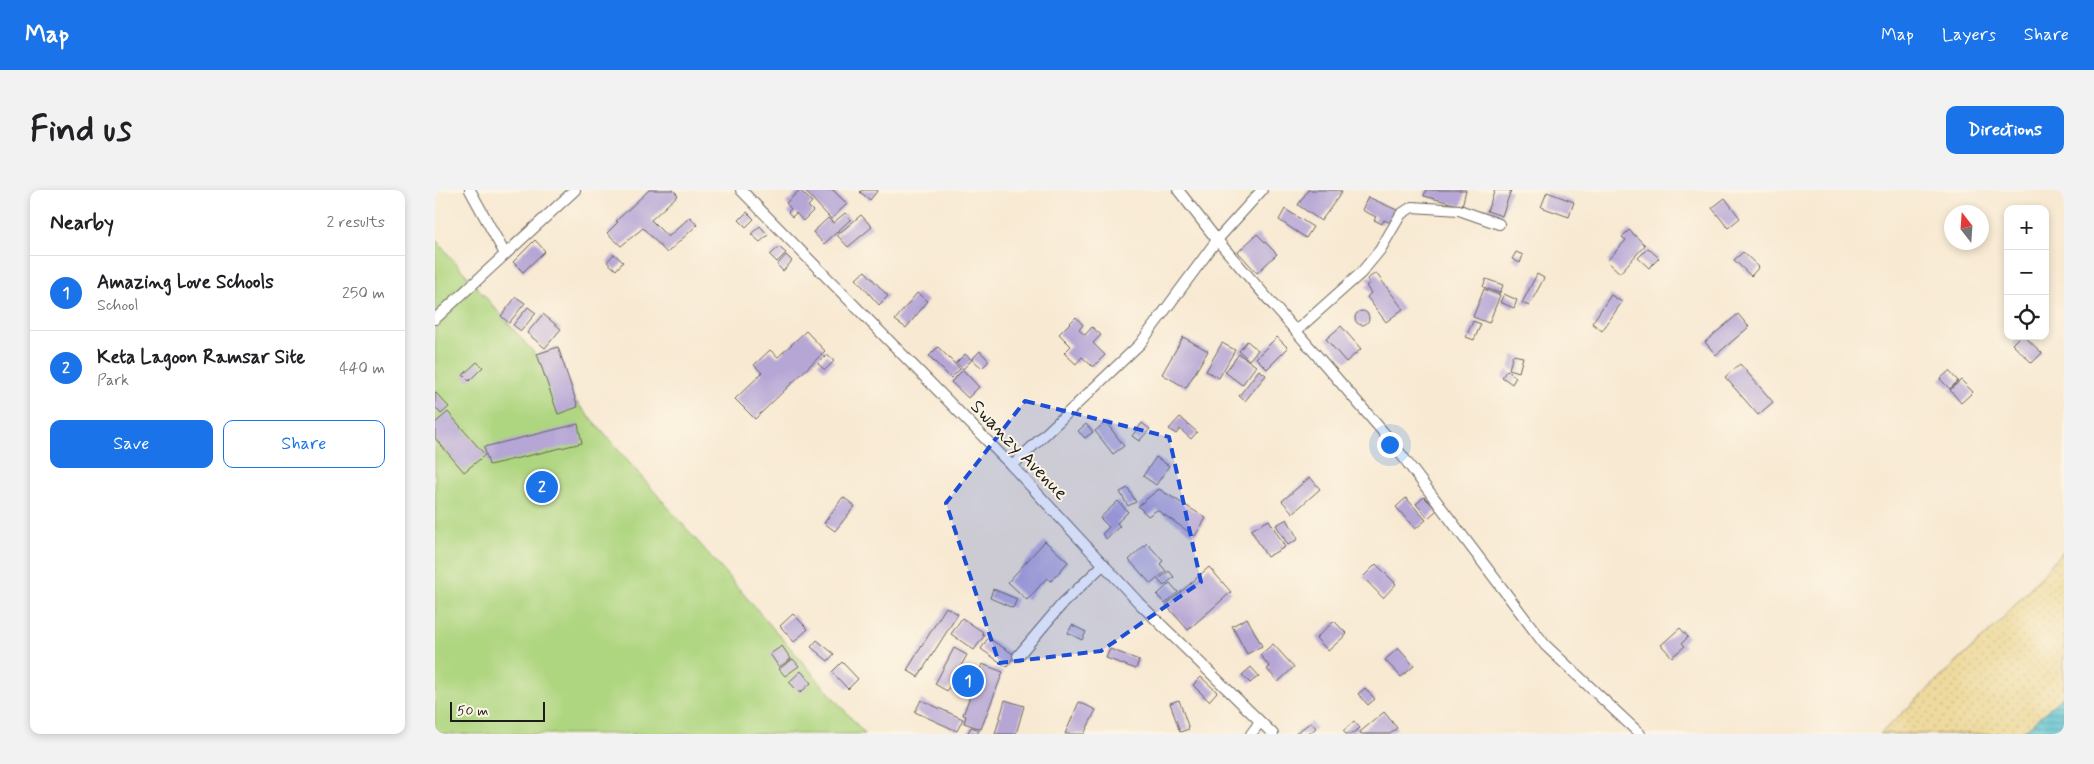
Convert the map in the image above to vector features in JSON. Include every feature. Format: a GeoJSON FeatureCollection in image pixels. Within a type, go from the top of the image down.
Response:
{"type":"FeatureCollection","features":[{"type":"Feature","properties":{"kind":"street"},"geometry":{"type":"LineString","coordinates":[[470,190],[505,254]]}},
{"type":"Feature","properties":{"kind":"street"},"geometry":{"type":"LineString","coordinates":[[435,319],[575,190]]}},
{"type":"Feature","properties":{"kind":"street","name":"Swanzy Avenue"},"geometry":{"type":"LineString","coordinates":[[741,190],[1012,466],[1140,604],[1273,734]]}},
{"type":"Feature","properties":{"kind":"street"},"geometry":{"type":"LineString","coordinates":[[1179,190],[1217,240],[1391,442],[1545,645],[1640,734]]}},
{"type":"Feature","properties":{"kind":"street"},"geometry":{"type":"LineString","coordinates":[[1012,466],[1139,344],[1217,240],[1263,190]]}},
{"type":"Feature","properties":{"kind":"street"},"geometry":{"type":"LineString","coordinates":[[1296,331],[1361,273],[1380,250],[1401,214],[1412,207],[1459,210],[1499,224]]}},
{"type":"Feature","properties":{"kind":"street"},"geometry":{"type":"LineString","coordinates":[[1018,656],[1063,602],[1103,564]]}},
{"type":"Feature","properties":{"kind":"street"},"geometry":{"type":"LineString","coordinates":[[1251,734],[1260,722]]}},
{"type":"Feature","properties":{"kind":"highlighted area"},"geometry":{"type":"Polygon","coordinates":[[[1025,401],[1169,437],[1201,582],[1101,651],[999,663],[946,503],[1025,401]]]}},
{"type":"Feature","properties":{"kind":"sand"},"geometry":{"type":"Polygon","coordinates":[[[2064,550],[2064,695],[2021,734],[1880,734],[1997,625],[2064,550]]]}},
{"type":"Feature","properties":{"kind":"green space"},"geometry":{"type":"Polygon","coordinates":[[[435,239],[865,734],[435,734],[435,239]]]}},
{"type":"Feature","properties":{"kind":"water"},"geometry":{"type":"Polygon","coordinates":[[[2064,695],[2064,734],[2021,734],[2064,695]]]}},
{"type":"Feature","properties":{"kind":"building"},"geometry":{"type":"Polygon","coordinates":[[[649,190],[673,190],[678,195],[651,220],[668,237],[690,217],[697,225],[667,253],[643,228],[621,246],[607,233],[618,222],[616,221],[649,190]]]}},
{"type":"Feature","properties":{"kind":"building"},"geometry":{"type":"Polygon","coordinates":[[[800,190],[812,202],[808,206],[813,211],[803,221],[796,213],[792,217],[788,212],[791,209],[786,203],[800,190]]]}},
{"type":"Feature","properties":{"kind":"building"},"geometry":{"type":"Polygon","coordinates":[[[804,190],[833,190],[847,204],[831,219],[804,190]]]}},
{"type":"Feature","properties":{"kind":"building"},"geometry":{"type":"Polygon","coordinates":[[[862,190],[878,190],[870,200],[860,192],[862,190]]]}},
{"type":"Feature","properties":{"kind":"building"},"geometry":{"type":"Polygon","coordinates":[[[1308,190],[1338,190],[1342,192],[1321,221],[1298,205],[1308,190]]]}},
{"type":"Feature","properties":{"kind":"building"},"geometry":{"type":"Polygon","coordinates":[[[1426,190],[1466,190],[1462,206],[1424,196],[1426,190]]]}},
{"type":"Feature","properties":{"kind":"building"},"geometry":{"type":"Polygon","coordinates":[[[1495,190],[1511,190],[1502,216],[1487,211],[1495,190]]]}},
{"type":"Feature","properties":{"kind":"building"},"geometry":{"type":"Polygon","coordinates":[[[1547,192],[1574,202],[1569,217],[1541,207],[1547,192]]]}},
{"type":"Feature","properties":{"kind":"building"},"geometry":{"type":"Polygon","coordinates":[[[1368,197],[1399,211],[1393,224],[1384,220],[1382,224],[1374,220],[1376,217],[1362,210],[1368,197]]]}},
{"type":"Feature","properties":{"kind":"building"},"geometry":{"type":"Polygon","coordinates":[[[1725,198],[1740,218],[1728,228],[1712,208],[1725,198]]]}},
{"type":"Feature","properties":{"kind":"building"},"geometry":{"type":"Polygon","coordinates":[[[1285,209],[1313,227],[1306,238],[1279,220],[1285,209]]]}},
{"type":"Feature","properties":{"kind":"building"},"geometry":{"type":"Polygon","coordinates":[[[747,212],[754,219],[746,227],[739,220],[747,212]]]}},
{"type":"Feature","properties":{"kind":"building"},"geometry":{"type":"Polygon","coordinates":[[[845,213],[851,219],[824,244],[813,232],[828,218],[833,223],[845,213]]]}},
{"type":"Feature","properties":{"kind":"building"},"geometry":{"type":"Polygon","coordinates":[[[861,215],[872,227],[848,247],[837,235],[861,215]]]}},
{"type":"Feature","properties":{"kind":"building"},"geometry":{"type":"Polygon","coordinates":[[[760,226],[768,235],[760,242],[751,234],[760,226]]]}},
{"type":"Feature","properties":{"kind":"building"},"geometry":{"type":"Polygon","coordinates":[[[1629,230],[1645,245],[1620,273],[1607,261],[1626,240],[1622,237],[1629,230]]]}},
{"type":"Feature","properties":{"kind":"building"},"geometry":{"type":"Polygon","coordinates":[[[1257,234],[1277,254],[1257,273],[1238,252],[1257,234]]]}},
{"type":"Feature","properties":{"kind":"building"},"geometry":{"type":"Polygon","coordinates":[[[535,240],[545,251],[523,272],[513,262],[535,240]]]}},
{"type":"Feature","properties":{"kind":"building"},"geometry":{"type":"Polygon","coordinates":[[[779,247],[786,253],[777,262],[770,255],[779,247]]]}},
{"type":"Feature","properties":{"kind":"building"},"geometry":{"type":"Polygon","coordinates":[[[1648,248],[1659,258],[1649,268],[1638,258],[1648,248]]]}},
{"type":"Feature","properties":{"kind":"building"},"geometry":{"type":"Polygon","coordinates":[[[1516,252],[1523,255],[1520,263],[1512,259],[1516,252]]]}},
{"type":"Feature","properties":{"kind":"building"},"geometry":{"type":"Polygon","coordinates":[[[1743,252],[1759,267],[1751,276],[1734,260],[1743,252]]]}},
{"type":"Feature","properties":{"kind":"building"},"geometry":{"type":"Polygon","coordinates":[[[614,254],[623,262],[616,270],[607,262],[614,254]]]}},
{"type":"Feature","properties":{"kind":"building"},"geometry":{"type":"Polygon","coordinates":[[[786,255],[792,261],[783,271],[777,265],[786,255]]]}},
{"type":"Feature","properties":{"kind":"building"},"geometry":{"type":"Polygon","coordinates":[[[865,271],[888,296],[879,305],[856,279],[865,271]]]}},
{"type":"Feature","properties":{"kind":"building"},"geometry":{"type":"Polygon","coordinates":[[[1376,273],[1403,309],[1386,322],[1367,297],[1371,293],[1366,286],[1370,283],[1367,279],[1376,273]]]}},
{"type":"Feature","properties":{"kind":"building"},"geometry":{"type":"Polygon","coordinates":[[[1537,274],[1544,278],[1529,306],[1522,303],[1537,274]]]}},
{"type":"Feature","properties":{"kind":"building"},"geometry":{"type":"Polygon","coordinates":[[[1486,279],[1503,285],[1500,293],[1483,287],[1486,279]]]}},
{"type":"Feature","properties":{"kind":"building"},"geometry":{"type":"Polygon","coordinates":[[[1484,289],[1500,295],[1489,323],[1473,317],[1484,289]]]}},
{"type":"Feature","properties":{"kind":"building"},"geometry":{"type":"Polygon","coordinates":[[[917,293],[928,301],[906,328],[895,320],[917,293]]]}},
{"type":"Feature","properties":{"kind":"building"},"geometry":{"type":"Polygon","coordinates":[[[1504,294],[1517,300],[1514,308],[1500,302],[1504,294]]]}},
{"type":"Feature","properties":{"kind":"building"},"geometry":{"type":"Polygon","coordinates":[[[1611,295],[1622,302],[1602,331],[1592,323],[1611,295]]]}},
{"type":"Feature","properties":{"kind":"building"},"geometry":{"type":"Polygon","coordinates":[[[516,297],[525,303],[509,323],[501,316],[516,297]]]}},
{"type":"Feature","properties":{"kind":"building"},"geometry":{"type":"Polygon","coordinates":[[[528,307],[536,313],[521,331],[513,325],[528,307]]]}},
{"type":"Feature","properties":{"kind":"building"},"geometry":{"type":"Polygon","coordinates":[[[1359,311],[1365,311],[1369,318],[1365,325],[1359,325],[1355,321],[1355,315],[1359,311]]]}},
{"type":"Feature","properties":{"kind":"building"},"geometry":{"type":"Polygon","coordinates":[[[543,314],[561,329],[545,348],[527,333],[543,314]]]}},
{"type":"Feature","properties":{"kind":"building"},"geometry":{"type":"Polygon","coordinates":[[[1738,314],[1749,327],[1716,355],[1705,342],[1738,314]]]}},
{"type":"Feature","properties":{"kind":"building"},"geometry":{"type":"Polygon","coordinates":[[[1076,317],[1083,325],[1079,330],[1085,335],[1092,327],[1101,335],[1093,343],[1105,355],[1093,367],[1082,357],[1076,364],[1064,353],[1071,346],[1059,334],[1076,317]]]}},
{"type":"Feature","properties":{"kind":"building"},"geometry":{"type":"Polygon","coordinates":[[[1473,321],[1481,324],[1474,340],[1466,337],[1473,321]]]}},
{"type":"Feature","properties":{"kind":"building"},"geometry":{"type":"Polygon","coordinates":[[[1341,326],[1361,349],[1346,362],[1326,339],[1341,326]]]}},
{"type":"Feature","properties":{"kind":"building"},"geometry":{"type":"Polygon","coordinates":[[[806,331],[825,351],[755,419],[735,399],[762,373],[754,365],[770,350],[778,357],[806,331]]]}},
{"type":"Feature","properties":{"kind":"building"},"geometry":{"type":"Polygon","coordinates":[[[1183,337],[1208,351],[1186,388],[1162,374],[1183,337]]]}},
{"type":"Feature","properties":{"kind":"building"},"geometry":{"type":"Polygon","coordinates":[[[1277,337],[1288,348],[1267,369],[1256,358],[1277,337]]]}},
{"type":"Feature","properties":{"kind":"building"},"geometry":{"type":"Polygon","coordinates":[[[2016,340],[2028,340],[2042,353],[2032,363],[2012,344],[2016,340]]]}},
{"type":"Feature","properties":{"kind":"building"},"geometry":{"type":"Polygon","coordinates":[[[1247,341],[1258,350],[1249,360],[1239,351],[1247,341]]]}},
{"type":"Feature","properties":{"kind":"building"},"geometry":{"type":"Polygon","coordinates":[[[1222,343],[1235,350],[1219,378],[1206,371],[1222,343]]]}},
{"type":"Feature","properties":{"kind":"building"},"geometry":{"type":"Polygon","coordinates":[[[558,347],[578,407],[558,414],[537,354],[558,347]]]}},
{"type":"Feature","properties":{"kind":"building"},"geometry":{"type":"Polygon","coordinates":[[[938,347],[960,369],[951,378],[929,356],[938,347]]]}},
{"type":"Feature","properties":{"kind":"building"},"geometry":{"type":"Polygon","coordinates":[[[980,351],[989,361],[982,368],[972,359],[980,351]]]}},
{"type":"Feature","properties":{"kind":"building"},"geometry":{"type":"Polygon","coordinates":[[[965,354],[972,360],[963,369],[956,363],[965,354]]]}},
{"type":"Feature","properties":{"kind":"building"},"geometry":{"type":"Polygon","coordinates":[[[1239,354],[1256,366],[1242,385],[1225,372],[1239,354]]]}},
{"type":"Feature","properties":{"kind":"building"},"geometry":{"type":"Polygon","coordinates":[[[827,355],[834,361],[825,370],[818,364],[827,355]]]}},
{"type":"Feature","properties":{"kind":"building"},"geometry":{"type":"Polygon","coordinates":[[[1513,355],[1523,357],[1519,372],[1509,369],[1513,355]]]}},
{"type":"Feature","properties":{"kind":"building"},"geometry":{"type":"Polygon","coordinates":[[[477,362],[483,367],[469,381],[463,375],[477,362]]]}},
{"type":"Feature","properties":{"kind":"building"},"geometry":{"type":"Polygon","coordinates":[[[1740,364],[1773,402],[1758,415],[1725,377],[1740,364]]]}},
{"type":"Feature","properties":{"kind":"building"},"geometry":{"type":"Polygon","coordinates":[[[963,370],[979,387],[968,398],[951,382],[963,370]]]}},
{"type":"Feature","properties":{"kind":"building"},"geometry":{"type":"Polygon","coordinates":[[[1259,370],[1266,375],[1245,401],[1239,396],[1259,370]]]}},
{"type":"Feature","properties":{"kind":"building"},"geometry":{"type":"Polygon","coordinates":[[[1507,370],[1516,377],[1512,384],[1502,377],[1507,370]]]}},
{"type":"Feature","properties":{"kind":"building"},"geometry":{"type":"Polygon","coordinates":[[[1949,371],[1958,381],[1950,389],[1940,379],[1949,371]]]}},
{"type":"Feature","properties":{"kind":"building"},"geometry":{"type":"Polygon","coordinates":[[[1961,380],[1973,392],[1961,403],[1950,390],[1961,380]]]}},
{"type":"Feature","properties":{"kind":"building"},"geometry":{"type":"Polygon","coordinates":[[[435,392],[449,407],[441,414],[435,407],[435,392]]]}},
{"type":"Feature","properties":{"kind":"building"},"geometry":{"type":"Polygon","coordinates":[[[448,412],[485,455],[464,472],[435,438],[435,423],[448,412]]]}},
{"type":"Feature","properties":{"kind":"building"},"geometry":{"type":"Polygon","coordinates":[[[1180,417],[1197,432],[1191,439],[1180,429],[1176,434],[1169,429],[1180,417]]]}},
{"type":"Feature","properties":{"kind":"building"},"geometry":{"type":"Polygon","coordinates":[[[1106,422],[1124,446],[1113,454],[1095,431],[1106,422]]]}},
{"type":"Feature","properties":{"kind":"building"},"geometry":{"type":"Polygon","coordinates":[[[1142,423],[1150,429],[1139,441],[1132,436],[1142,423]]]}},
{"type":"Feature","properties":{"kind":"building"},"geometry":{"type":"Polygon","coordinates":[[[578,424],[582,443],[489,465],[484,447],[578,424]]]}},
{"type":"Feature","properties":{"kind":"building"},"geometry":{"type":"Polygon","coordinates":[[[1086,424],[1093,432],[1085,438],[1078,431],[1086,424]]]}},
{"type":"Feature","properties":{"kind":"building"},"geometry":{"type":"Polygon","coordinates":[[[1156,457],[1169,466],[1156,485],[1143,476],[1156,457]]]}},
{"type":"Feature","properties":{"kind":"building"},"geometry":{"type":"Polygon","coordinates":[[[1310,477],[1320,489],[1293,513],[1282,501],[1310,477]]]}},
{"type":"Feature","properties":{"kind":"building"},"geometry":{"type":"Polygon","coordinates":[[[1128,488],[1136,502],[1128,506],[1120,492],[1128,488]]]}},
{"type":"Feature","properties":{"kind":"building"},"geometry":{"type":"Polygon","coordinates":[[[1159,489],[1206,518],[1195,536],[1157,510],[1148,516],[1138,506],[1159,489]]]}},
{"type":"Feature","properties":{"kind":"building"},"geometry":{"type":"Polygon","coordinates":[[[843,497],[855,506],[835,531],[824,523],[843,497]]]}},
{"type":"Feature","properties":{"kind":"building"},"geometry":{"type":"Polygon","coordinates":[[[1424,497],[1437,510],[1428,518],[1416,504],[1424,497]]]}},
{"type":"Feature","properties":{"kind":"building"},"geometry":{"type":"Polygon","coordinates":[[[1406,498],[1426,520],[1415,529],[1396,507],[1406,498]]]}},
{"type":"Feature","properties":{"kind":"building"},"geometry":{"type":"Polygon","coordinates":[[[1118,501],[1128,512],[1117,523],[1120,526],[1106,539],[1102,534],[1109,527],[1100,518],[1118,501]]]}},
{"type":"Feature","properties":{"kind":"building"},"geometry":{"type":"Polygon","coordinates":[[[1287,519],[1298,539],[1288,545],[1276,525],[1287,519]]]}},
{"type":"Feature","properties":{"kind":"building"},"geometry":{"type":"Polygon","coordinates":[[[1269,520],[1285,547],[1267,557],[1251,530],[1269,520]]]}},
{"type":"Feature","properties":{"kind":"building"},"geometry":{"type":"Polygon","coordinates":[[[1045,541],[1068,562],[1051,581],[1047,578],[1027,600],[1008,582],[1045,541]]]}},
{"type":"Feature","properties":{"kind":"building"},"geometry":{"type":"Polygon","coordinates":[[[1147,543],[1163,561],[1160,564],[1166,571],[1151,584],[1129,560],[1147,543]]]}},
{"type":"Feature","properties":{"kind":"building"},"geometry":{"type":"Polygon","coordinates":[[[1376,564],[1396,584],[1383,598],[1363,577],[1376,564]]]}},
{"type":"Feature","properties":{"kind":"building"},"geometry":{"type":"Polygon","coordinates":[[[1209,567],[1231,592],[1188,630],[1166,605],[1209,567]]]}},
{"type":"Feature","properties":{"kind":"building"},"geometry":{"type":"Polygon","coordinates":[[[1169,571],[1174,577],[1164,586],[1158,580],[1169,571]]]}},
{"type":"Feature","properties":{"kind":"building"},"geometry":{"type":"Polygon","coordinates":[[[1170,583],[1178,592],[1165,604],[1157,595],[1170,583]]]}},
{"type":"Feature","properties":{"kind":"building"},"geometry":{"type":"Polygon","coordinates":[[[993,589],[1017,599],[1013,608],[990,598],[993,589]]]}},
{"type":"Feature","properties":{"kind":"building"},"geometry":{"type":"Polygon","coordinates":[[[946,607],[958,614],[918,677],[907,670],[946,607]]]}},
{"type":"Feature","properties":{"kind":"building"},"geometry":{"type":"Polygon","coordinates":[[[793,614],[808,629],[794,642],[780,626],[793,614]]]}},
{"type":"Feature","properties":{"kind":"building"},"geometry":{"type":"Polygon","coordinates":[[[962,618],[983,632],[984,636],[974,650],[951,634],[962,618]]]}},
{"type":"Feature","properties":{"kind":"building"},"geometry":{"type":"Polygon","coordinates":[[[1247,618],[1262,646],[1247,654],[1232,626],[1247,618]]]}},
{"type":"Feature","properties":{"kind":"building"},"geometry":{"type":"Polygon","coordinates":[[[1334,621],[1347,634],[1328,651],[1316,638],[1334,621]]]}},
{"type":"Feature","properties":{"kind":"building"},"geometry":{"type":"Polygon","coordinates":[[[1072,625],[1086,632],[1082,640],[1068,633],[1072,625]]]}},
{"type":"Feature","properties":{"kind":"building"},"geometry":{"type":"Polygon","coordinates":[[[1680,628],[1688,637],[1682,643],[1685,646],[1672,657],[1661,645],[1680,628]]]}},
{"type":"Feature","properties":{"kind":"building"},"geometry":{"type":"Polygon","coordinates":[[[988,638],[1015,655],[1007,667],[981,649],[988,638]]]}},
{"type":"Feature","properties":{"kind":"building"},"geometry":{"type":"Polygon","coordinates":[[[817,640],[834,654],[828,661],[811,647],[817,640]]]}},
{"type":"Feature","properties":{"kind":"building"},"geometry":{"type":"Polygon","coordinates":[[[1273,644],[1294,667],[1278,682],[1267,669],[1270,667],[1260,655],[1273,644]]]}},
{"type":"Feature","properties":{"kind":"building"},"geometry":{"type":"Polygon","coordinates":[[[782,646],[791,659],[779,667],[770,654],[782,646]]]}},
{"type":"Feature","properties":{"kind":"building"},"geometry":{"type":"Polygon","coordinates":[[[954,648],[967,655],[947,691],[935,684],[954,648]]]}},
{"type":"Feature","properties":{"kind":"building"},"geometry":{"type":"Polygon","coordinates":[[[1398,648],[1414,666],[1401,677],[1385,660],[1398,648]]]}},
{"type":"Feature","properties":{"kind":"building"},"geometry":{"type":"Polygon","coordinates":[[[1110,649],[1139,660],[1136,669],[1106,658],[1110,649]]]}},
{"type":"Feature","properties":{"kind":"building"},"geometry":{"type":"Polygon","coordinates":[[[793,659],[799,666],[785,676],[779,669],[793,659]]]}},
{"type":"Feature","properties":{"kind":"building"},"geometry":{"type":"Polygon","coordinates":[[[842,662],[858,679],[848,689],[832,672],[842,662]]]}},
{"type":"Feature","properties":{"kind":"building"},"geometry":{"type":"Polygon","coordinates":[[[982,664],[1003,672],[981,729],[964,723],[966,716],[963,715],[982,664]]]}},
{"type":"Feature","properties":{"kind":"building"},"geometry":{"type":"Polygon","coordinates":[[[1251,667],[1259,676],[1250,683],[1242,675],[1251,667]]]}},
{"type":"Feature","properties":{"kind":"building"},"geometry":{"type":"Polygon","coordinates":[[[801,671],[811,683],[800,693],[789,682],[801,671]]]}},
{"type":"Feature","properties":{"kind":"building"},"geometry":{"type":"Polygon","coordinates":[[[1201,677],[1217,692],[1209,701],[1193,685],[1201,677]]]}},
{"type":"Feature","properties":{"kind":"building"},"geometry":{"type":"Polygon","coordinates":[[[1365,688],[1375,699],[1368,705],[1358,694],[1365,688]]]}},
{"type":"Feature","properties":{"kind":"building"},"geometry":{"type":"Polygon","coordinates":[[[921,700],[963,719],[957,731],[915,712],[921,700]]]}},
{"type":"Feature","properties":{"kind":"building"},"geometry":{"type":"Polygon","coordinates":[[[1005,700],[1024,706],[1016,734],[995,734],[1005,700]]]}},
{"type":"Feature","properties":{"kind":"building"},"geometry":{"type":"Polygon","coordinates":[[[1179,700],[1189,729],[1180,732],[1170,703],[1179,700]]]}},
{"type":"Feature","properties":{"kind":"building"},"geometry":{"type":"Polygon","coordinates":[[[1079,702],[1096,710],[1084,734],[1065,734],[1079,702]]]}},
{"type":"Feature","properties":{"kind":"building"},"geometry":{"type":"Polygon","coordinates":[[[1384,712],[1397,728],[1390,734],[1361,734],[1360,732],[1384,712]]]}},
{"type":"Feature","properties":{"kind":"building"},"geometry":{"type":"Polygon","coordinates":[[[1354,721],[1360,728],[1351,734],[1346,734],[1343,731],[1354,721]]]}},
{"type":"Feature","properties":{"kind":"building"},"geometry":{"type":"Polygon","coordinates":[[[1311,722],[1316,728],[1309,734],[1295,734],[1311,722]]]}},
{"type":"Feature","properties":{"kind":"building"},"geometry":{"type":"Polygon","coordinates":[[[971,727],[979,730],[977,734],[967,734],[971,727]]]}},
{"type":"Feature","properties":{"kind":"place","name":"Keta Lagoon Ramsar Site"},"geometry":{"type":"Point","coordinates":[542,487]}},
{"type":"Feature","properties":{"kind":"place","name":"Amazing Love Schools"},"geometry":{"type":"Point","coordinates":[968,681]}}]}
